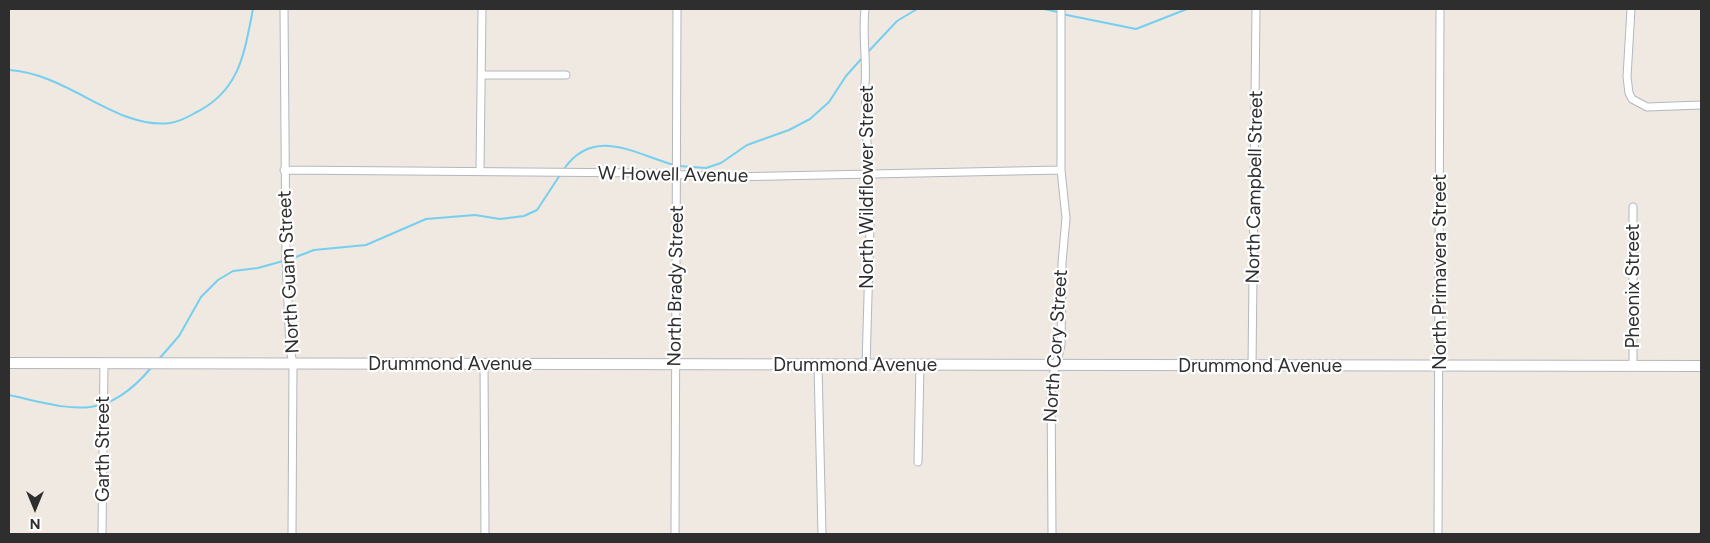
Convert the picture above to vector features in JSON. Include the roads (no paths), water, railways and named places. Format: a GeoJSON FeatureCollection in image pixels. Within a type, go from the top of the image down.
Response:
{"type":"FeatureCollection","features":[{"type":"Feature","properties":{"kind":"street","name":"North Guam Street"},"geometry":{"type":"LineString","coordinates":[[284,9],[284,170],[290,348],[294,364],[292,534]]}},
{"type":"Feature","properties":{"kind":"street"},"geometry":{"type":"LineString","coordinates":[[480,170],[482,9]]}},
{"type":"Feature","properties":{"kind":"street","name":"North Brady Street"},"geometry":{"type":"LineString","coordinates":[[675,534],[677,9]]}},
{"type":"Feature","properties":{"kind":"street","name":"North Wildflower Street"},"geometry":{"type":"LineString","coordinates":[[864,9],[862,32],[867,62],[865,85],[870,225],[866,366]]}},
{"type":"Feature","properties":{"kind":"street","name":"North Cory Street"},"geometry":{"type":"LineString","coordinates":[[1052,534],[1051,383],[1061,345],[1062,263],[1066,218],[1061,170],[1061,9]]}},
{"type":"Feature","properties":{"kind":"street","name":"North Campbell Street"},"geometry":{"type":"LineString","coordinates":[[1252,366],[1256,9]]}},
{"type":"Feature","properties":{"kind":"street","name":"North Primavera Street"},"geometry":{"type":"LineString","coordinates":[[1438,534],[1440,9]]}},
{"type":"Feature","properties":{"kind":"street"},"geometry":{"type":"LineString","coordinates":[[1631,9],[1628,77],[1629,93],[1632,99],[1647,107],[1701,105]]}},
{"type":"Feature","properties":{"kind":"street"},"geometry":{"type":"LineString","coordinates":[[482,74],[566,74]]}},
{"type":"Feature","properties":{"kind":"street","name":"W Howell Avenue"},"geometry":{"type":"LineString","coordinates":[[284,170],[480,170],[649,173],[729,178],[1061,170]]}},
{"type":"Feature","properties":{"kind":"street","name":"Pheonix Street"},"geometry":{"type":"LineString","coordinates":[[1633,207],[1633,366]]}},
{"type":"Feature","properties":{"kind":"street","name":"Drummond Avenue"},"geometry":{"type":"LineString","coordinates":[[9,363],[675,363],[818,366],[1701,366]]}},
{"type":"Feature","properties":{"kind":"street","name":"Garth Street"},"geometry":{"type":"LineString","coordinates":[[102,534],[104,364]]}},
{"type":"Feature","properties":{"kind":"street"},"geometry":{"type":"LineString","coordinates":[[484,364],[485,534]]}},
{"type":"Feature","properties":{"kind":"street"},"geometry":{"type":"LineString","coordinates":[[818,366],[822,534]]}},
{"type":"Feature","properties":{"kind":"street"},"geometry":{"type":"LineString","coordinates":[[918,462],[920,366]]}},
{"type":"Feature","properties":{"kind":"waterway"},"geometry":{"type":"LineString","coordinates":[[9,70],[30,73],[51,81],[131,118],[150,123],[170,123],[189,116],[210,104],[222,94],[231,82],[243,56],[253,9]]}},
{"type":"Feature","properties":{"kind":"waterway"},"geometry":{"type":"LineString","coordinates":[[867,53],[897,21],[917,9]]}},
{"type":"Feature","properties":{"kind":"waterway"},"geometry":{"type":"LineString","coordinates":[[1044,9],[1058,12]]}},
{"type":"Feature","properties":{"kind":"waterway"},"geometry":{"type":"LineString","coordinates":[[1062,14],[1136,29],[1187,9]]}},
{"type":"Feature","properties":{"kind":"waterway"},"geometry":{"type":"LineString","coordinates":[[679,166],[706,168],[721,163],[747,145],[789,130],[810,119],[829,102],[846,76],[863,57]]}},
{"type":"Feature","properties":{"kind":"waterway"},"geometry":{"type":"LineString","coordinates":[[564,169],[576,156],[588,149],[602,146],[630,150],[674,165]]}},
{"type":"Feature","properties":{"kind":"waterway"},"geometry":{"type":"LineString","coordinates":[[288,260],[314,250],[366,245],[426,219],[475,215],[500,219],[524,216],[537,210],[560,175]]}},
{"type":"Feature","properties":{"kind":"waterway"},"geometry":{"type":"LineString","coordinates":[[159,359],[179,336],[201,297],[218,280],[233,271],[258,268],[283,261]]}},
{"type":"Feature","properties":{"kind":"waterway"},"geometry":{"type":"LineString","coordinates":[[9,395],[69,407],[86,407],[102,404],[118,397],[134,386],[151,368]]}}]}
